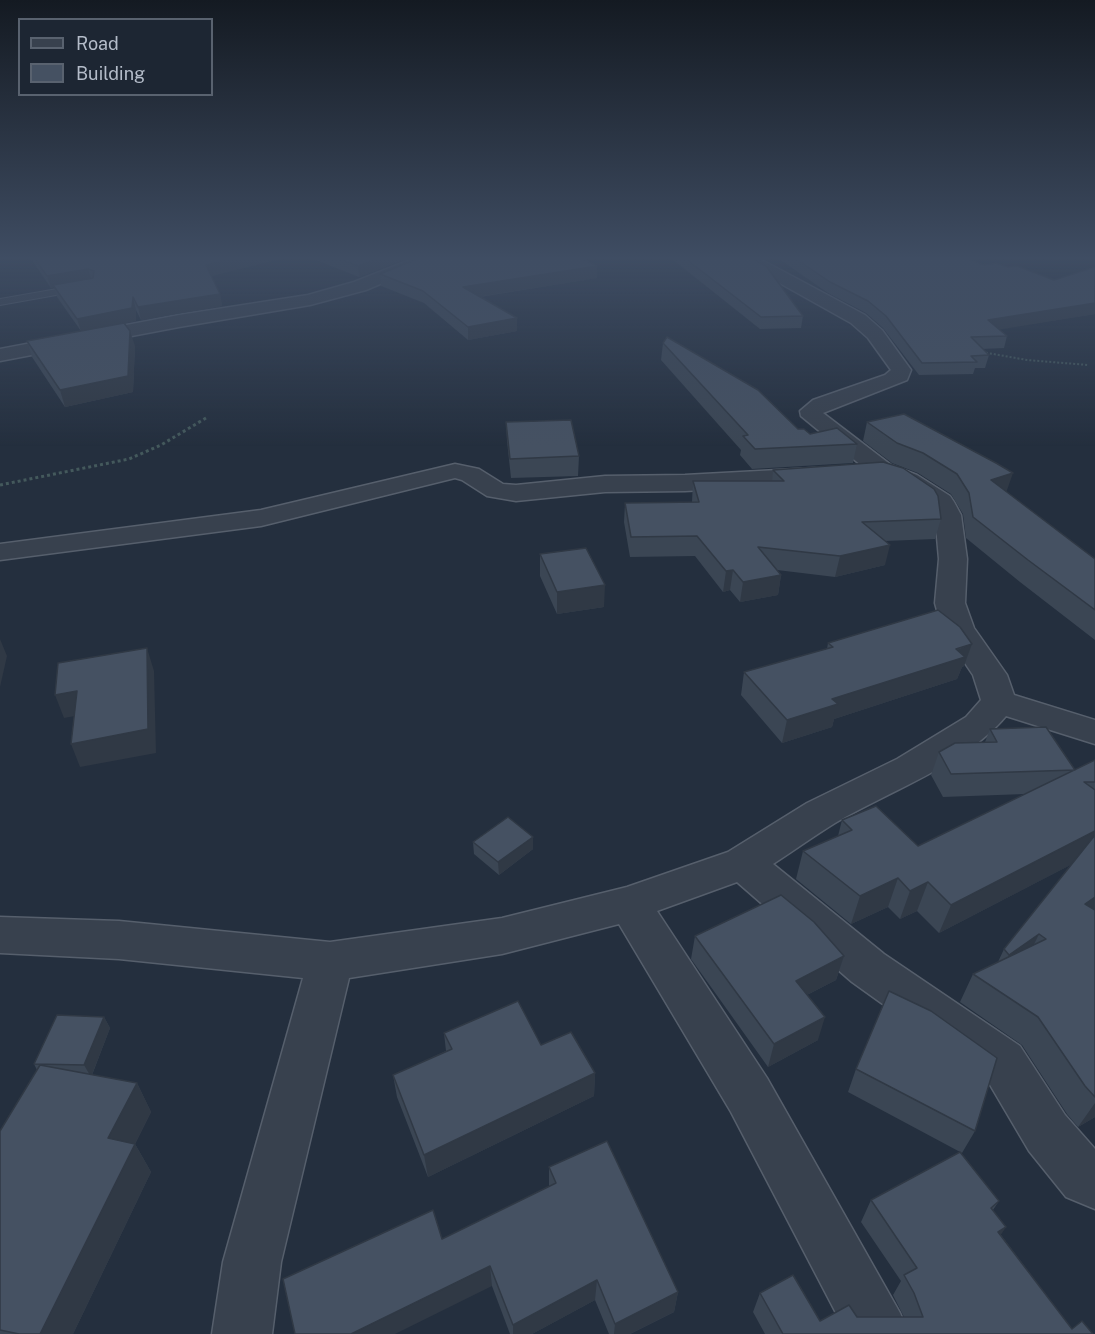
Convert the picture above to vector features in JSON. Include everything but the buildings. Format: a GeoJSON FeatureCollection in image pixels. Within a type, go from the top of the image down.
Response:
{"type":"FeatureCollection","features":[{"type":"Feature","properties":{"kind":"street"},"geometry":{"type":"LineString","coordinates":[[0,355],[178,321]]}},
{"type":"Feature","properties":{"kind":"street"},"geometry":{"type":"LineString","coordinates":[[856,472],[812,416],[812,411],[821,405],[900,376],[901,370],[892,356],[875,334],[861,321]]}},
{"type":"Feature","properties":{"kind":"street"},"geometry":{"type":"LineString","coordinates":[[0,552],[261,518],[455,471],[470,474],[496,491],[516,493],[604,484],[685,483],[856,472],[908,480],[941,502],[948,515],[953,559],[950,603],[958,629],[990,675],[999,702]]}},
{"type":"Feature","properties":{"kind":"street"},"geometry":{"type":"LineString","coordinates":[[999,702],[1095,732]]}},
{"type":"Feature","properties":{"kind":"street"},"geometry":{"type":"LineString","coordinates":[[0,935],[119,940],[330,961],[502,936],[629,904],[743,863],[822,813],[910,768],[979,725],[999,702]]}},
{"type":"Feature","properties":{"kind":"street"},"geometry":{"type":"LineString","coordinates":[[743,863],[868,968],[1003,1062],[1047,1133],[1085,1178],[1095,1182]]}},
{"type":"Feature","properties":{"kind":"street"},"geometry":{"type":"LineString","coordinates":[[629,904],[749,1095],[879,1334]]}},
{"type":"Feature","properties":{"kind":"street"},"geometry":{"type":"LineString","coordinates":[[242,1334],[252,1262],[330,961]]}},
{"type":"Feature","properties":{"kind":"path"},"geometry":{"type":"LineString","coordinates":[[974,350],[1027,360],[1088,365]]}},
{"type":"Feature","properties":{"kind":"path"},"geometry":{"type":"LineString","coordinates":[[0,485],[122,460],[144,453],[161,446],[206,418]]}}]}
